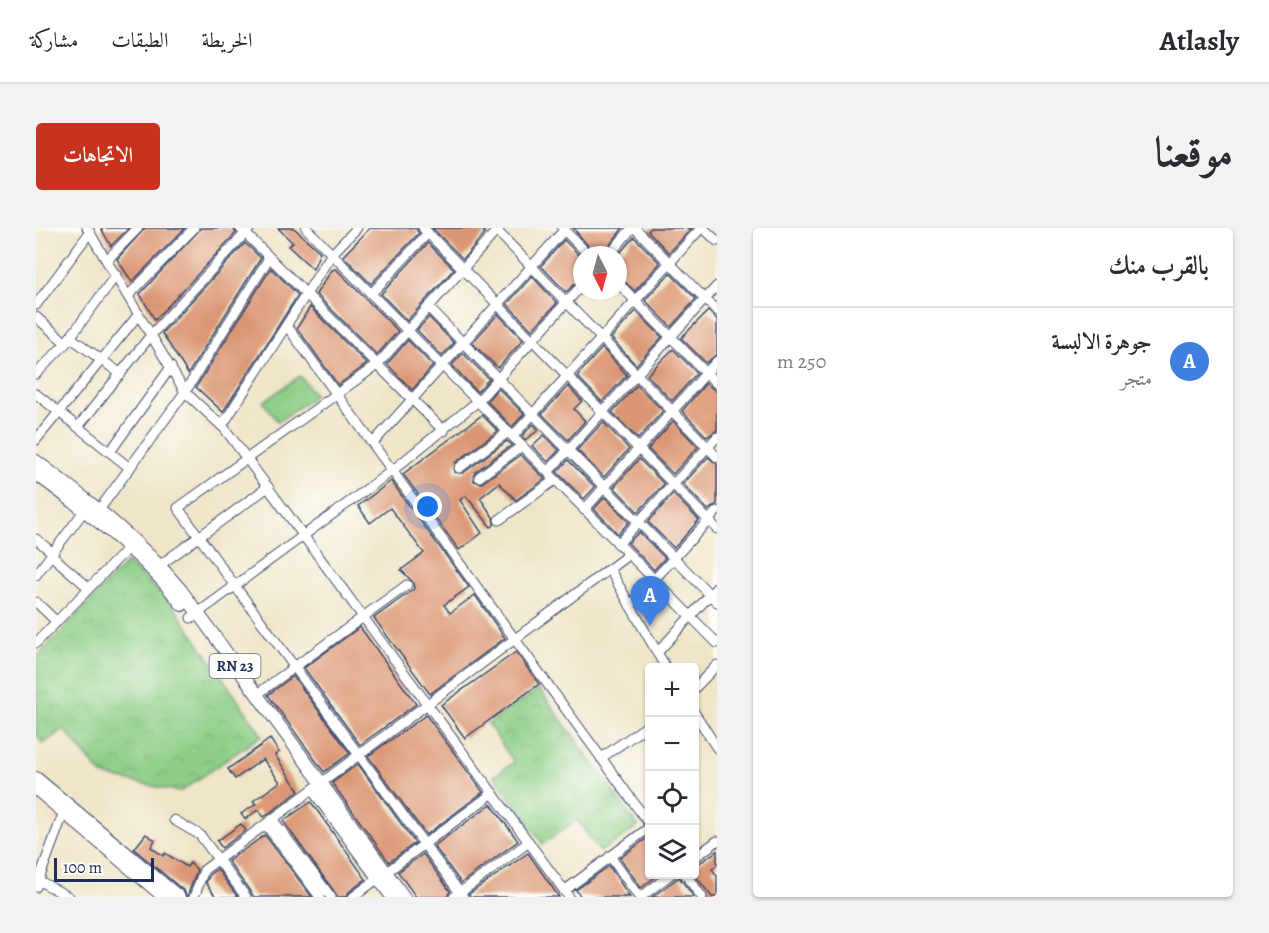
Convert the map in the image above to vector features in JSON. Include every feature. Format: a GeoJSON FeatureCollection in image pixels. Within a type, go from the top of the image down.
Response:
{"type":"FeatureCollection","features":[{"type":"Feature","properties":{"kind":"main road","name":"RN 23"},"geometry":{"type":"LineString","coordinates":[[36,461],[160,566],[317,787],[383,876],[404,897]]}},
{"type":"Feature","properties":{"kind":"main road","name":"RN 23"},"geometry":{"type":"LineString","coordinates":[[36,474],[91,508],[127,549],[195,616],[255,695],[317,787]]}},
{"type":"Feature","properties":{"kind":"main road"},"geometry":{"type":"LineString","coordinates":[[36,778],[40,791],[66,808],[179,897]]}},
{"type":"Feature","properties":{"kind":"main road"},"geometry":{"type":"LineString","coordinates":[[66,808],[164,897]]}},
{"type":"Feature","properties":{"kind":"main road","name":"RN 23"},"geometry":{"type":"LineString","coordinates":[[383,876],[392,897]]}},
{"type":"Feature","properties":{"kind":"street"},"geometry":{"type":"LineString","coordinates":[[107,260],[138,228]]}},
{"type":"Feature","properties":{"kind":"street"},"geometry":{"type":"LineString","coordinates":[[128,296],[194,228]]}},
{"type":"Feature","properties":{"kind":"street"},"geometry":{"type":"LineString","coordinates":[[306,228],[717,643]]}},
{"type":"Feature","properties":{"kind":"street"},"geometry":{"type":"LineString","coordinates":[[222,426],[331,255],[357,228]]}},
{"type":"Feature","properties":{"kind":"street"},"geometry":{"type":"LineString","coordinates":[[617,246],[634,228],[717,311]]}},
{"type":"Feature","properties":{"kind":"street"},"geometry":{"type":"LineString","coordinates":[[459,468],[511,434],[533,414],[702,228],[717,242]]}},
{"type":"Feature","properties":{"kind":"street"},"geometry":{"type":"LineString","coordinates":[[529,842],[459,896],[424,844],[178,508],[376,365],[496,229],[717,457]]}},
{"type":"Feature","properties":{"kind":"street"},"geometry":{"type":"LineString","coordinates":[[373,443],[441,364],[564,229],[581,246]]}},
{"type":"Feature","properties":{"kind":"street"},"geometry":{"type":"LineString","coordinates":[[36,305],[89,230],[185,392],[222,426],[247,458],[566,894],[645,830]]}},
{"type":"Feature","properties":{"kind":"street"},"geometry":{"type":"LineString","coordinates":[[78,427],[151,335],[245,230],[269,258],[444,431]]}},
{"type":"Feature","properties":{"kind":"street"},"geometry":{"type":"LineString","coordinates":[[371,294],[426,231],[717,529]]}},
{"type":"Feature","properties":{"kind":"street"},"geometry":{"type":"LineString","coordinates":[[36,575],[91,508],[130,468],[185,392],[269,258]]}},
{"type":"Feature","properties":{"kind":"street"},"geometry":{"type":"LineString","coordinates":[[36,374],[68,340],[116,275]]}},
{"type":"Feature","properties":{"kind":"street"},"geometry":{"type":"LineString","coordinates":[[499,520],[552,476],[569,451],[717,286]]}},
{"type":"Feature","properties":{"kind":"street"},"geometry":{"type":"LineString","coordinates":[[627,292],[717,384]]}},
{"type":"Feature","properties":{"kind":"street"},"geometry":{"type":"LineString","coordinates":[[195,616],[444,431],[478,401],[573,295]]}},
{"type":"Feature","properties":{"kind":"street"},"geometry":{"type":"LineString","coordinates":[[428,307],[713,598]]}},
{"type":"Feature","properties":{"kind":"street"},"geometry":{"type":"LineString","coordinates":[[36,440],[139,314]]}},
{"type":"Feature","properties":{"kind":"street"},"geometry":{"type":"LineString","coordinates":[[36,317],[68,340],[102,359],[121,374]]}},
{"type":"Feature","properties":{"kind":"street"},"geometry":{"type":"LineString","coordinates":[[287,326],[649,825]]}},
{"type":"Feature","properties":{"kind":"street"},"geometry":{"type":"LineString","coordinates":[[584,510],[717,361]]}},
{"type":"Feature","properties":{"kind":"street"},"geometry":{"type":"LineString","coordinates":[[110,452],[171,367]]}},
{"type":"Feature","properties":{"kind":"street"},"geometry":{"type":"LineString","coordinates":[[36,394],[130,468]]}},
{"type":"Feature","properties":{"kind":"street"},"geometry":{"type":"LineString","coordinates":[[618,544],[717,437]]}},
{"type":"Feature","properties":{"kind":"street"},"geometry":{"type":"LineString","coordinates":[[479,477],[522,446]]}},
{"type":"Feature","properties":{"kind":"street"},"geometry":{"type":"LineString","coordinates":[[160,566],[268,487]]}},
{"type":"Feature","properties":{"kind":"street"},"geometry":{"type":"LineString","coordinates":[[630,606],[717,511]]}},
{"type":"Feature","properties":{"kind":"street"},"geometry":{"type":"LineString","coordinates":[[36,539],[89,588]]}},
{"type":"Feature","properties":{"kind":"street"},"geometry":{"type":"LineString","coordinates":[[36,644],[127,549]]}},
{"type":"Feature","properties":{"kind":"street"},"geometry":{"type":"LineString","coordinates":[[194,897],[204,870],[628,555]]}},
{"type":"Feature","properties":{"kind":"street"},"geometry":{"type":"LineString","coordinates":[[610,570],[663,663]]}},
{"type":"Feature","properties":{"kind":"street"},"geometry":{"type":"LineString","coordinates":[[255,695],[407,585]]}},
{"type":"Feature","properties":{"kind":"street"},"geometry":{"type":"LineString","coordinates":[[657,653],[690,617],[713,598],[717,587]]}},
{"type":"Feature","properties":{"kind":"street"},"geometry":{"type":"LineString","coordinates":[[36,602],[57,622]]}},
{"type":"Feature","properties":{"kind":"street"},"geometry":{"type":"LineString","coordinates":[[699,684],[717,665]]}},
{"type":"Feature","properties":{"kind":"street"},"geometry":{"type":"LineString","coordinates":[[698,717],[713,734],[717,748]]}},
{"type":"Feature","properties":{"kind":"street"},"geometry":{"type":"LineString","coordinates":[[601,758],[645,727]]}},
{"type":"Feature","properties":{"kind":"street"},"geometry":{"type":"LineString","coordinates":[[353,897],[493,793]]}},
{"type":"Feature","properties":{"kind":"street"},"geometry":{"type":"LineString","coordinates":[[66,808],[37,883],[69,897]]}},
{"type":"Feature","properties":{"kind":"street"},"geometry":{"type":"LineString","coordinates":[[174,820],[200,835],[246,897]]}},
{"type":"Feature","properties":{"kind":"street"},"geometry":{"type":"LineString","coordinates":[[270,822],[320,897]]}},
{"type":"Feature","properties":{"kind":"street"},"geometry":{"type":"LineString","coordinates":[[270,822],[331,897]]}},
{"type":"Feature","properties":{"kind":"street"},"geometry":{"type":"LineString","coordinates":[[699,854],[717,841]]}},
{"type":"Feature","properties":{"kind":"street"},"geometry":{"type":"LineString","coordinates":[[610,856],[640,897],[664,879]]}},
{"type":"Feature","properties":{"kind":"street"},"geometry":{"type":"LineString","coordinates":[[689,879],[702,897]]}},
{"type":"Feature","properties":{"kind":"green space"},"geometry":{"type":"Polygon","coordinates":[[[300,376],[315,395],[278,422],[263,402],[300,376]]]}},
{"type":"Feature","properties":{"kind":"green space"},"geometry":{"type":"Polygon","coordinates":[[[127,562],[174,607],[262,735],[180,792],[102,775],[64,729],[43,744],[36,733],[36,658],[127,562]]]}},
{"type":"Feature","properties":{"kind":"green space"},"geometry":{"type":"Polygon","coordinates":[[[539,689],[638,826],[600,852],[577,820],[543,844],[494,776],[514,762],[488,724],[539,689]]]}},
{"type":"Feature","properties":{"kind":"building"},"geometry":{"type":"Polygon","coordinates":[[[101,228],[129,228],[111,246],[101,228]]]}},
{"type":"Feature","properties":{"kind":"building"},"geometry":{"type":"Polygon","coordinates":[[[145,228],[185,228],[132,282],[117,259],[145,228]]]}},
{"type":"Feature","properties":{"kind":"building"},"geometry":{"type":"Polygon","coordinates":[[[201,228],[233,228],[236,233],[155,320],[140,294],[201,228]]]}},
{"type":"Feature","properties":{"kind":"building"},"geometry":{"type":"Polygon","coordinates":[[[278,228],[294,228],[320,252],[313,269],[288,246],[293,243],[278,228]]]}},
{"type":"Feature","properties":{"kind":"building"},"geometry":{"type":"Polygon","coordinates":[[[370,228],[416,228],[419,233],[371,284],[343,256],[370,228]]]}},
{"type":"Feature","properties":{"kind":"building"},"geometry":{"type":"Polygon","coordinates":[[[432,228],[481,228],[485,233],[463,259],[432,228]]]}},
{"type":"Feature","properties":{"kind":"building"},"geometry":{"type":"Polygon","coordinates":[[[573,228],[623,228],[609,246],[588,246],[573,228]]]}},
{"type":"Feature","properties":{"kind":"building"},"geometry":{"type":"Polygon","coordinates":[[[651,228],[692,228],[669,253],[648,231],[651,228]]]}},
{"type":"Feature","properties":{"kind":"building"},"geometry":{"type":"Polygon","coordinates":[[[634,237],[660,263],[635,291],[627,284],[626,246],[634,237]]]}},
{"type":"Feature","properties":{"kind":"building"},"geometry":{"type":"Polygon","coordinates":[[[564,240],[573,249],[573,286],[566,292],[541,266],[564,240]]]}},
{"type":"Feature","properties":{"kind":"building"},"geometry":{"type":"Polygon","coordinates":[[[245,243],[261,258],[188,374],[162,333],[245,243]]]}},
{"type":"Feature","properties":{"kind":"building"},"geometry":{"type":"Polygon","coordinates":[[[428,243],[454,269],[407,321],[381,294],[428,243]]]}},
{"type":"Feature","properties":{"kind":"building"},"geometry":{"type":"Polygon","coordinates":[[[271,268],[298,295],[223,412],[196,387],[271,268]]]}},
{"type":"Feature","properties":{"kind":"building"},"geometry":{"type":"Polygon","coordinates":[[[336,269],[398,331],[377,355],[316,294],[332,270],[336,269]]]}},
{"type":"Feature","properties":{"kind":"building"},"geometry":{"type":"Polygon","coordinates":[[[670,273],[696,299],[671,327],[645,300],[670,273]]]}},
{"type":"Feature","properties":{"kind":"building"},"geometry":{"type":"Polygon","coordinates":[[[532,276],[557,303],[532,330],[507,304],[532,276]]]}},
{"type":"Feature","properties":{"kind":"building"},"geometry":{"type":"Polygon","coordinates":[[[310,307],[367,364],[338,385],[297,328],[310,307]]]}},
{"type":"Feature","properties":{"kind":"building"},"geometry":{"type":"Polygon","coordinates":[[[636,311],[662,337],[636,365],[611,338],[636,311]]]}},
{"type":"Feature","properties":{"kind":"building"},"geometry":{"type":"Polygon","coordinates":[[[708,311],[717,319],[717,354],[706,363],[681,338],[708,311]]]}},
{"type":"Feature","properties":{"kind":"building"},"geometry":{"type":"Polygon","coordinates":[[[498,314],[523,340],[498,368],[472,343],[498,314]]]}},
{"type":"Feature","properties":{"kind":"building"},"geometry":{"type":"Polygon","coordinates":[[[429,317],[454,343],[442,356],[417,330],[429,317]]]}},
{"type":"Feature","properties":{"kind":"building"},"geometry":{"type":"Polygon","coordinates":[[[408,340],[433,366],[412,390],[387,364],[408,340]]]}},
{"type":"Feature","properties":{"kind":"building"},"geometry":{"type":"Polygon","coordinates":[[[602,348],[627,375],[602,402],[577,376],[602,348]]]}},
{"type":"Feature","properties":{"kind":"building"},"geometry":{"type":"Polygon","coordinates":[[[673,349],[697,373],[672,401],[647,375],[673,349]]]}},
{"type":"Feature","properties":{"kind":"building"},"geometry":{"type":"Polygon","coordinates":[[[463,353],[489,379],[477,392],[452,365],[463,353]]]}},
{"type":"Feature","properties":{"kind":"building"},"geometry":{"type":"Polygon","coordinates":[[[706,383],[717,392],[717,430],[707,437],[682,411],[706,383]]]}},
{"type":"Feature","properties":{"kind":"building"},"geometry":{"type":"Polygon","coordinates":[[[637,385],[663,411],[638,439],[612,412],[637,385]]]}},
{"type":"Feature","properties":{"kind":"building"},"geometry":{"type":"Polygon","coordinates":[[[568,386],[582,401],[574,409],[585,421],[568,440],[542,414],[568,386]]]}},
{"type":"Feature","properties":{"kind":"building"},"geometry":{"type":"Polygon","coordinates":[[[498,388],[524,414],[512,427],[487,401],[498,388]]]}},
{"type":"Feature","properties":{"kind":"building"},"geometry":{"type":"Polygon","coordinates":[[[482,415],[498,431],[455,463],[454,472],[463,473],[507,441],[512,445],[475,472],[474,481],[482,483],[521,455],[545,479],[516,500],[499,483],[480,498],[493,517],[494,525],[491,527],[466,496],[460,500],[482,533],[459,550],[403,474],[482,415]]]}},
{"type":"Feature","properties":{"kind":"building"},"geometry":{"type":"Polygon","coordinates":[[[673,421],[698,447],[673,474],[648,449],[673,421]]]}},
{"type":"Feature","properties":{"kind":"building"},"geometry":{"type":"Polygon","coordinates":[[[603,422],[629,449],[604,477],[577,450],[603,422]]]}},
{"type":"Feature","properties":{"kind":"building"},"geometry":{"type":"Polygon","coordinates":[[[533,424],[539,430],[525,440],[522,436],[533,424]]]}},
{"type":"Feature","properties":{"kind":"building"},"geometry":{"type":"Polygon","coordinates":[[[544,435],[559,450],[548,462],[532,446],[544,435]]]}},
{"type":"Feature","properties":{"kind":"building"},"geometry":{"type":"Polygon","coordinates":[[[708,457],[717,464],[717,504],[708,510],[683,484],[708,457]]]}},
{"type":"Feature","properties":{"kind":"building"},"geometry":{"type":"Polygon","coordinates":[[[639,459],[664,484],[638,512],[614,487],[639,459]]]}},
{"type":"Feature","properties":{"kind":"building"},"geometry":{"type":"Polygon","coordinates":[[[568,460],[595,487],[584,499],[557,472],[568,460]]]}},
{"type":"Feature","properties":{"kind":"building"},"geometry":{"type":"Polygon","coordinates":[[[391,481],[469,587],[444,605],[450,613],[475,595],[505,638],[430,694],[374,618],[414,589],[413,582],[401,570],[424,553],[390,508],[370,523],[358,506],[391,481]]]}},
{"type":"Feature","properties":{"kind":"building"},"geometry":{"type":"Polygon","coordinates":[[[673,494],[699,520],[674,548],[648,522],[673,494]]]}},
{"type":"Feature","properties":{"kind":"building"},"geometry":{"type":"Polygon","coordinates":[[[605,497],[629,522],[618,534],[594,509],[605,497]]]}},
{"type":"Feature","properties":{"kind":"building"},"geometry":{"type":"Polygon","coordinates":[[[639,532],[665,558],[654,570],[628,543],[639,532]]]}},
{"type":"Feature","properties":{"kind":"building"},"geometry":{"type":"Polygon","coordinates":[[[360,627],[416,704],[360,745],[304,668],[360,627]]]}},
{"type":"Feature","properties":{"kind":"building"},"geometry":{"type":"Polygon","coordinates":[[[516,652],[539,684],[465,738],[441,705],[516,652]]]}},
{"type":"Feature","properties":{"kind":"building"},"geometry":{"type":"Polygon","coordinates":[[[293,676],[350,753],[324,772],[268,695],[293,676]]]}},
{"type":"Feature","properties":{"kind":"building"},"geometry":{"type":"Polygon","coordinates":[[[426,715],[483,792],[426,835],[368,756],[426,715]]]}},
{"type":"Feature","properties":{"kind":"building"},"geometry":{"type":"Polygon","coordinates":[[[270,739],[279,752],[275,755],[299,791],[264,817],[258,810],[245,819],[241,814],[256,804],[253,801],[280,782],[263,759],[235,779],[228,769],[270,739]]]}},
{"type":"Feature","properties":{"kind":"building"},"geometry":{"type":"Polygon","coordinates":[[[358,764],[415,843],[389,862],[332,783],[358,764]]]}},
{"type":"Feature","properties":{"kind":"building"},"geometry":{"type":"Polygon","coordinates":[[[311,802],[366,879],[346,897],[338,897],[283,821],[311,802]]]}},
{"type":"Feature","properties":{"kind":"building"},"geometry":{"type":"Polygon","coordinates":[[[491,804],[518,841],[461,883],[434,846],[491,804]]]}},
{"type":"Feature","properties":{"kind":"building"},"geometry":{"type":"Polygon","coordinates":[[[241,824],[246,830],[222,848],[217,841],[241,824]]]}},
{"type":"Feature","properties":{"kind":"building"},"geometry":{"type":"Polygon","coordinates":[[[146,834],[155,840],[151,847],[163,856],[165,853],[187,867],[190,863],[197,870],[187,897],[184,891],[134,849],[146,834]]]}},
{"type":"Feature","properties":{"kind":"building"},"geometry":{"type":"Polygon","coordinates":[[[265,835],[312,897],[254,897],[228,861],[265,835]]]}},
{"type":"Feature","properties":{"kind":"building"},"geometry":{"type":"Polygon","coordinates":[[[645,840],[645,879],[653,879],[641,888],[620,858],[645,840]]]}},
{"type":"Feature","properties":{"kind":"building"},"geometry":{"type":"Polygon","coordinates":[[[717,851],[717,865],[712,869],[717,876],[717,897],[712,897],[698,879],[699,864],[717,851]]]}},
{"type":"Feature","properties":{"kind":"building"},"geometry":{"type":"Polygon","coordinates":[[[528,853],[559,897],[470,897],[469,894],[528,853]]]}},
{"type":"Feature","properties":{"kind":"building"},"geometry":{"type":"Polygon","coordinates":[[[423,854],[450,891],[447,897],[416,897],[398,872],[423,854]]]}},
{"type":"Feature","properties":{"kind":"building"},"geometry":{"type":"Polygon","coordinates":[[[609,866],[630,897],[581,897],[576,890],[609,866]]]}},
{"type":"Feature","properties":{"kind":"building"},"geometry":{"type":"Polygon","coordinates":[[[217,869],[238,897],[216,897],[206,883],[210,874],[217,869]]]}},
{"type":"Feature","properties":{"kind":"building"},"geometry":{"type":"Polygon","coordinates":[[[676,879],[680,879],[694,897],[652,897],[676,879]]]}},
{"type":"Feature","properties":{"kind":"place","name":"جوهرة الالبسة"},"geometry":{"type":"Point","coordinates":[650,626]}}]}
